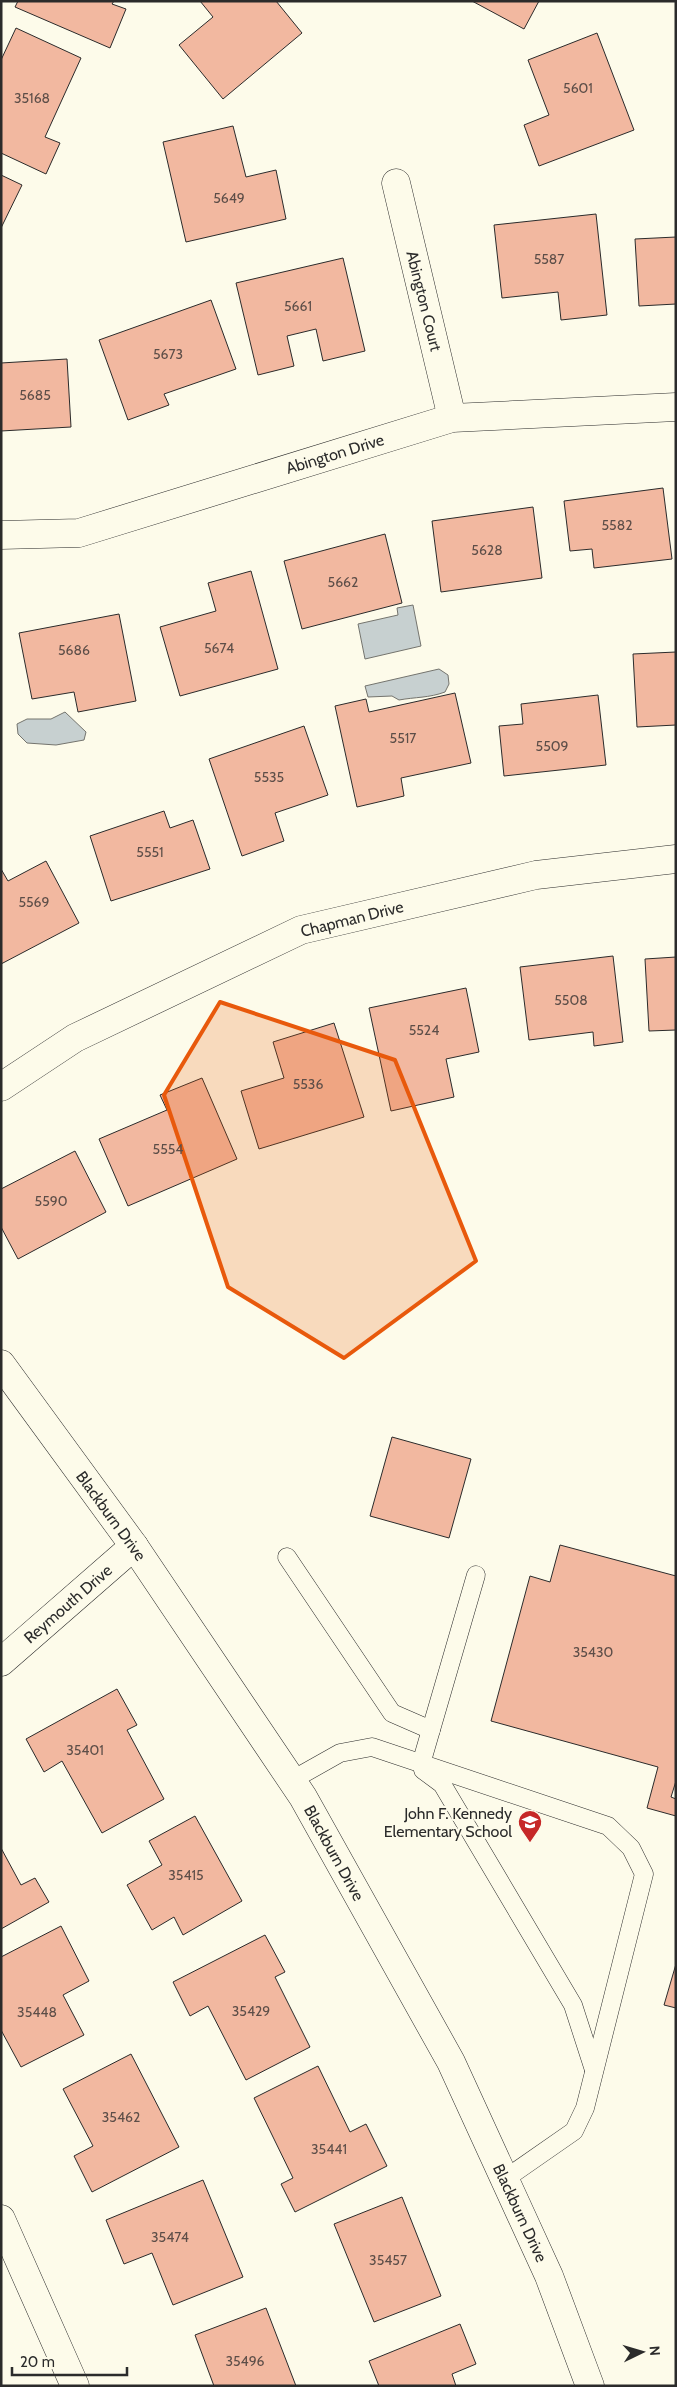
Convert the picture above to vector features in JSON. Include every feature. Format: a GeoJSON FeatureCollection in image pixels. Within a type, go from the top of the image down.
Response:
{"type":"FeatureCollection","features":[{"type":"Feature","properties":{"kind":"street","name":"Abington Court"},"geometry":{"type":"LineString","coordinates":[[396,184],[452,418]]}},
{"type":"Feature","properties":{"kind":"street","name":"Abington Drive"},"geometry":{"type":"LineString","coordinates":[[1,535],[79,533],[452,418],[676,407]]}},
{"type":"Feature","properties":{"kind":"street","name":"Chapman Drive"},"geometry":{"type":"LineString","coordinates":[[1,1087],[75,1038],[300,930],[536,875],[676,859]]}},
{"type":"Feature","properties":{"kind":"street","name":"Blackburn Drive"},"geometry":{"type":"LineString","coordinates":[[1,1364],[134,1546],[292,1780],[452,2062],[549,2276],[590,2386]]}},
{"type":"Feature","properties":{"kind":"street","name":"Reymouth Drive"},"geometry":{"type":"LineString","coordinates":[[1,1662],[134,1546]]}},
{"type":"Feature","properties":{"kind":"street"},"geometry":{"type":"LineString","coordinates":[[1,2219],[76,2386]]}},
{"type":"Feature","properties":{"kind":"lane"},"geometry":{"type":"LineString","coordinates":[[287,1557],[392,1713],[431,1730]]}},
{"type":"Feature","properties":{"kind":"lane"},"geometry":{"type":"LineString","coordinates":[[416,1762],[431,1730],[476,1575]]}},
{"type":"Feature","properties":{"kind":"lane"},"geometry":{"type":"LineString","coordinates":[[292,1780],[340,1753],[372,1748],[608,1826],[631,1848],[644,1874],[585,2108],[574,2131],[505,2179]]}},
{"type":"Feature","properties":{"kind":"lane"},"geometry":{"type":"LineString","coordinates":[[416,1762],[442,1784],[573,2005],[595,2071]]}},
{"type":"Feature","properties":{"kind":"highlighted area"},"geometry":{"type":"Polygon","coordinates":[[[220,1002],[395,1060],[476,1261],[344,1358],[228,1287],[164,1095],[220,1002]]]}},
{"type":"Feature","properties":{"kind":"shaded area"},"geometry":{"type":"Polygon","coordinates":[[[413,605],[421,646],[365,659],[358,624],[398,615],[397,608],[413,605]]]}},
{"type":"Feature","properties":{"kind":"shaded area"},"geometry":{"type":"Polygon","coordinates":[[[439,669],[448,675],[449,684],[445,692],[399,700],[392,696],[368,697],[365,686],[439,669]]]}},
{"type":"Feature","properties":{"kind":"shaded area"},"geometry":{"type":"Polygon","coordinates":[[[65,712],[86,732],[84,740],[56,745],[27,743],[18,734],[17,724],[27,719],[51,719],[65,712]]]}},
{"type":"Feature","properties":{"kind":"building"},"geometry":{"type":"Polygon","coordinates":[[[18,1],[114,1],[112,4],[126,9],[110,48],[15,7],[18,1]]]}},
{"type":"Feature","properties":{"kind":"building"},"geometry":{"type":"Polygon","coordinates":[[[200,1],[276,1],[302,33],[223,99],[179,45],[213,17],[200,1]]]}},
{"type":"Feature","properties":{"kind":"building"},"geometry":{"type":"Polygon","coordinates":[[[472,1],[539,1],[524,29],[472,1]]]}},
{"type":"Feature","properties":{"kind":"building"},"geometry":{"type":"Polygon","coordinates":[[[16,28],[81,58],[45,137],[60,143],[46,174],[1,153],[1,60],[16,28]]]}},
{"type":"Feature","properties":{"kind":"building"},"geometry":{"type":"Polygon","coordinates":[[[597,33],[634,130],[539,166],[524,125],[549,115],[528,60],[597,33]]]}},
{"type":"Feature","properties":{"kind":"building"},"geometry":{"type":"Polygon","coordinates":[[[233,126],[246,177],[276,170],[286,219],[186,242],[163,142],[233,126]]]}},
{"type":"Feature","properties":{"kind":"building"},"geometry":{"type":"Polygon","coordinates":[[[1,175],[22,185],[1,228],[1,175]]]}},
{"type":"Feature","properties":{"kind":"building"},"geometry":{"type":"Polygon","coordinates":[[[596,214],[607,315],[561,320],[558,292],[502,298],[494,225],[596,214]]]}},
{"type":"Feature","properties":{"kind":"building"},"geometry":{"type":"Polygon","coordinates":[[[676,237],[676,304],[639,306],[635,239],[676,237]]]}},
{"type":"Feature","properties":{"kind":"building"},"geometry":{"type":"Polygon","coordinates":[[[343,258],[365,351],[323,361],[316,329],[287,336],[294,366],[258,375],[236,283],[343,258]]]}},
{"type":"Feature","properties":{"kind":"building"},"geometry":{"type":"Polygon","coordinates":[[[211,300],[236,369],[164,394],[169,405],[128,420],[99,340],[211,300]]]}},
{"type":"Feature","properties":{"kind":"building"},"geometry":{"type":"Polygon","coordinates":[[[67,359],[71,427],[1,431],[1,363],[67,359]]]}},
{"type":"Feature","properties":{"kind":"building"},"geometry":{"type":"Polygon","coordinates":[[[663,488],[672,559],[594,568],[592,549],[570,551],[564,501],[663,488]]]}},
{"type":"Feature","properties":{"kind":"building"},"geometry":{"type":"Polygon","coordinates":[[[533,507],[542,578],[441,592],[432,521],[533,507]]]}},
{"type":"Feature","properties":{"kind":"building"},"geometry":{"type":"Polygon","coordinates":[[[385,534],[402,603],[302,629],[284,561],[385,534]]]}},
{"type":"Feature","properties":{"kind":"building"},"geometry":{"type":"Polygon","coordinates":[[[251,571],[278,669],[180,696],[160,627],[216,611],[208,583],[251,571]]]}},
{"type":"Feature","properties":{"kind":"building"},"geometry":{"type":"Polygon","coordinates":[[[119,614],[136,701],[78,712],[74,692],[32,699],[19,633],[119,614]]]}},
{"type":"Feature","properties":{"kind":"building"},"geometry":{"type":"Polygon","coordinates":[[[676,652],[676,725],[637,727],[633,654],[676,652]]]}},
{"type":"Feature","properties":{"kind":"building"},"geometry":{"type":"Polygon","coordinates":[[[455,693],[471,763],[401,778],[404,796],[357,807],[335,706],[366,699],[369,712],[455,693]]]}},
{"type":"Feature","properties":{"kind":"building"},"geometry":{"type":"Polygon","coordinates":[[[598,695],[606,765],[504,776],[499,726],[523,724],[521,704],[598,695]]]}},
{"type":"Feature","properties":{"kind":"building"},"geometry":{"type":"Polygon","coordinates":[[[304,726],[328,795],[275,813],[284,841],[242,856],[209,759],[304,726]]]}},
{"type":"Feature","properties":{"kind":"building"},"geometry":{"type":"Polygon","coordinates":[[[164,811],[170,828],[193,820],[210,869],[111,901],[90,836],[164,811]]]}},
{"type":"Feature","properties":{"kind":"building"},"geometry":{"type":"Polygon","coordinates":[[[46,861],[79,923],[1,964],[1,869],[8,881],[46,861]]]}},
{"type":"Feature","properties":{"kind":"building"},"geometry":{"type":"Polygon","coordinates":[[[613,956],[623,1042],[594,1046],[593,1032],[529,1040],[520,967],[613,956]]]}},
{"type":"Feature","properties":{"kind":"building"},"geometry":{"type":"Polygon","coordinates":[[[676,957],[676,1030],[649,1031],[645,959],[676,957]]]}},
{"type":"Feature","properties":{"kind":"building"},"geometry":{"type":"Polygon","coordinates":[[[466,988],[479,1052],[446,1059],[454,1097],[391,1111],[369,1008],[466,988]]]}},
{"type":"Feature","properties":{"kind":"building"},"geometry":{"type":"Polygon","coordinates":[[[334,1023],[364,1117],[259,1149],[241,1091],[284,1078],[273,1042],[334,1023]]]}},
{"type":"Feature","properties":{"kind":"building"},"geometry":{"type":"Polygon","coordinates":[[[202,1078],[237,1159],[128,1206],[99,1139],[167,1110],[160,1095],[202,1078]]]}},
{"type":"Feature","properties":{"kind":"building"},"geometry":{"type":"Polygon","coordinates":[[[75,1151],[106,1212],[18,1259],[1,1227],[1,1189],[75,1151]]]}},
{"type":"Feature","properties":{"kind":"building"},"geometry":{"type":"Polygon","coordinates":[[[392,1437],[471,1459],[449,1538],[370,1516],[392,1437]]]}},
{"type":"Feature","properties":{"kind":"building"},"geometry":{"type":"Polygon","coordinates":[[[560,1545],[676,1576],[676,1781],[671,1797],[676,1799],[676,1816],[647,1808],[658,1767],[491,1721],[530,1576],[550,1582],[560,1545]]]}},
{"type":"Feature","properties":{"kind":"building"},"geometry":{"type":"Polygon","coordinates":[[[117,1689],[137,1725],[127,1730],[164,1799],[102,1833],[62,1761],[44,1772],[26,1739],[117,1689]]]}},
{"type":"Feature","properties":{"kind":"building"},"geometry":{"type":"Polygon","coordinates":[[[195,1816],[242,1901],[183,1935],[174,1917],[152,1930],[127,1885],[162,1865],[149,1841],[195,1816]]]}},
{"type":"Feature","properties":{"kind":"building"},"geometry":{"type":"Polygon","coordinates":[[[1,1848],[21,1885],[35,1878],[49,1902],[1,1929],[1,1848]]]}},
{"type":"Feature","properties":{"kind":"building"},"geometry":{"type":"Polygon","coordinates":[[[61,1926],[89,1981],[63,1995],[84,2035],[21,2067],[1,2030],[1,1957],[61,1926]]]}},
{"type":"Feature","properties":{"kind":"building"},"geometry":{"type":"Polygon","coordinates":[[[265,1935],[285,1972],[275,1977],[310,2047],[246,2080],[208,2006],[190,2016],[173,1982],[265,1935]]]}},
{"type":"Feature","properties":{"kind":"building"},"geometry":{"type":"Polygon","coordinates":[[[676,1964],[676,2008],[664,2005],[676,1964]]]}},
{"type":"Feature","properties":{"kind":"building"},"geometry":{"type":"Polygon","coordinates":[[[131,2054],[179,2147],[92,2192],[74,2156],[93,2146],[63,2089],[131,2054]]]}},
{"type":"Feature","properties":{"kind":"building"},"geometry":{"type":"Polygon","coordinates":[[[318,2066],[350,2132],[366,2124],[387,2166],[295,2212],[281,2184],[293,2178],[254,2098],[318,2066]]]}},
{"type":"Feature","properties":{"kind":"building"},"geometry":{"type":"Polygon","coordinates":[[[203,2180],[243,2277],[173,2305],[152,2253],[124,2264],[106,2220],[203,2180]]]}},
{"type":"Feature","properties":{"kind":"building"},"geometry":{"type":"Polygon","coordinates":[[[402,2197],[441,2296],[374,2322],[334,2224],[402,2197]]]}},
{"type":"Feature","properties":{"kind":"building"},"geometry":{"type":"Polygon","coordinates":[[[266,2308],[296,2386],[214,2386],[195,2335],[266,2308]]]}},
{"type":"Feature","properties":{"kind":"building"},"geometry":{"type":"Polygon","coordinates":[[[460,2324],[476,2364],[452,2374],[456,2386],[379,2386],[369,2361],[460,2324]]]}},
{"type":"Feature","properties":{"kind":"place","name":"John F. Kennedy Elementary School"},"geometry":{"type":"Point","coordinates":[530,1843]}}]}
